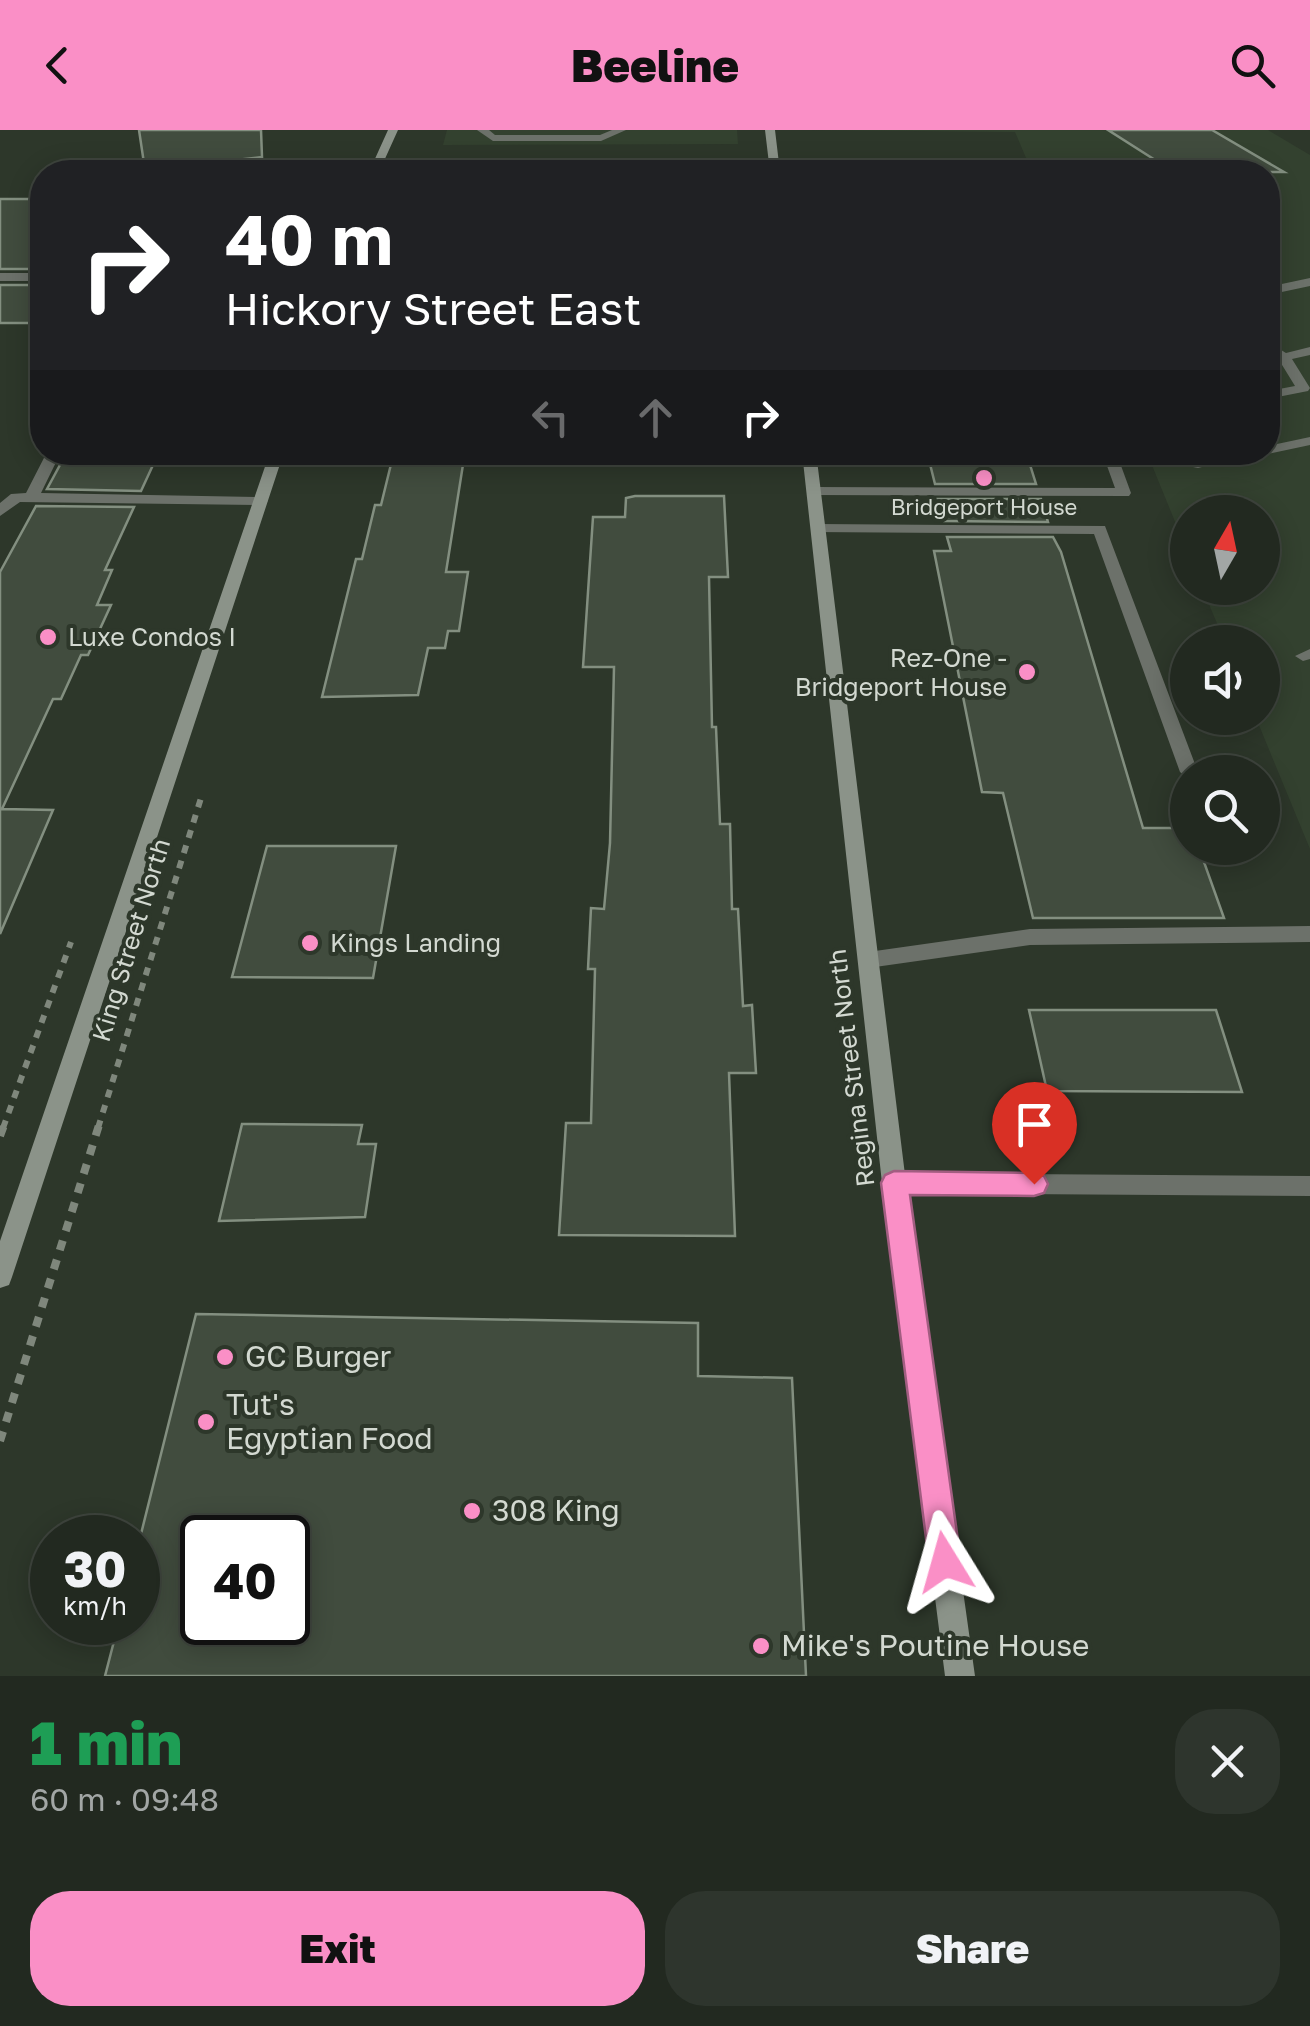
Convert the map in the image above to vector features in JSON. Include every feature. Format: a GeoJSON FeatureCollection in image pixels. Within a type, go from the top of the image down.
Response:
{"type":"FeatureCollection","features":[{"type":"Feature","properties":{"kind":"street"},"geometry":{"type":"LineString","coordinates":[[379,160],[393,130]]}},
{"type":"Feature","properties":{"kind":"street"},"geometry":{"type":"LineString","coordinates":[[482,130],[493,138],[601,138],[621,130]]}},
{"type":"Feature","properties":{"kind":"street"},"geometry":{"type":"LineString","coordinates":[[770,130],[774,160]]}},
{"type":"Feature","properties":{"kind":"street"},"geometry":{"type":"LineString","coordinates":[[0,277],[30,277]]}},
{"type":"Feature","properties":{"kind":"street"},"geometry":{"type":"LineString","coordinates":[[1280,288],[1310,282]]}},
{"type":"Feature","properties":{"kind":"street"},"geometry":{"type":"LineString","coordinates":[[1284,357],[1310,351]]}},
{"type":"Feature","properties":{"kind":"street"},"geometry":{"type":"LineString","coordinates":[[1280,354],[1303,388],[1280,393]]}},
{"type":"Feature","properties":{"kind":"street"},"geometry":{"type":"LineString","coordinates":[[1280,447],[1310,441]]}},
{"type":"Feature","properties":{"kind":"street"},"geometry":{"type":"LineString","coordinates":[[31,498],[48,465]]}},
{"type":"Feature","properties":{"kind":"street","name":"King Street North"},"geometry":{"type":"LineString","coordinates":[[0,1277],[273,465]]}},
{"type":"Feature","properties":{"kind":"street","name":"Regina Street North"},"geometry":{"type":"LineString","coordinates":[[811,465],[894,1183],[960,1676]]}},
{"type":"Feature","properties":{"kind":"street"},"geometry":{"type":"LineString","coordinates":[[814,491],[1124,493],[1114,465]]}},
{"type":"Feature","properties":{"kind":"street"},"geometry":{"type":"LineString","coordinates":[[0,511],[16,497],[261,501]]}},
{"type":"Feature","properties":{"kind":"street"},"geometry":{"type":"LineString","coordinates":[[818,529],[1100,529],[1183,755]]}},
{"type":"Feature","properties":{"kind":"street"},"geometry":{"type":"LineString","coordinates":[[868,960],[1030,938],[1310,934]]}},
{"type":"Feature","properties":{"kind":"street"},"geometry":{"type":"LineString","coordinates":[[894,1183],[1310,1186]]}},
{"type":"Feature","properties":{"kind":"path","name":"King Street North"},"geometry":{"type":"LineString","coordinates":[[0,1442],[202,795]]}},
{"type":"Feature","properties":{"kind":"shaded area"},"geometry":{"type":"Polygon","coordinates":[[[447,130],[737,130],[738,144],[443,145],[447,130]]]}},
{"type":"Feature","properties":{"kind":"shaded area"},"geometry":{"type":"Polygon","coordinates":[[[811,130],[1268,130],[1310,155],[1310,849],[1280,776],[1280,755],[1271,755],[1263,735],[1280,735],[1280,625],[1218,625],[1209,605],[1280,605],[1280,495],[1170,495],[1170,509],[1152,465],[1280,465],[1280,160],[1027,160],[1015,132],[811,130]]]}},
{"type":"Feature","properties":{"kind":"building"},"geometry":{"type":"Polygon","coordinates":[[[139,130],[261,130],[262,157],[144,160],[139,130]]]}},
{"type":"Feature","properties":{"kind":"building"},"geometry":{"type":"Polygon","coordinates":[[[1108,130],[1212,130],[1263,160],[1155,160],[1108,130]]]}},
{"type":"Feature","properties":{"kind":"building"},"geometry":{"type":"Polygon","coordinates":[[[0,199],[30,199],[30,269],[0,269],[0,199]]]}},
{"type":"Feature","properties":{"kind":"building"},"geometry":{"type":"Polygon","coordinates":[[[0,285],[30,285],[30,323],[0,323],[0,285]]]}},
{"type":"Feature","properties":{"kind":"building"},"geometry":{"type":"Polygon","coordinates":[[[60,465],[153,465],[141,491],[47,489],[60,465]]]}},
{"type":"Feature","properties":{"kind":"building"},"geometry":{"type":"Polygon","coordinates":[[[391,465],[463,465],[446,572],[468,572],[459,631],[448,631],[445,648],[428,648],[418,695],[322,697],[356,559],[362,559],[375,505],[381,505],[391,465]]]}},
{"type":"Feature","properties":{"kind":"building"},"geometry":{"type":"Polygon","coordinates":[[[930,465],[1030,465],[1036,484],[935,484],[930,465]]]}},
{"type":"Feature","properties":{"kind":"building"},"geometry":{"type":"Polygon","coordinates":[[[724,496],[728,577],[709,577],[712,727],[716,727],[720,824],[730,824],[732,909],[738,909],[743,1006],[752,1005],[756,1073],[729,1073],[735,1236],[559,1235],[566,1123],[591,1123],[595,969],[588,969],[591,908],[604,909],[610,843],[614,667],[583,667],[593,517],[625,517],[626,498],[724,496]]]}},
{"type":"Feature","properties":{"kind":"building"},"geometry":{"type":"Polygon","coordinates":[[[938,499],[1041,499],[1048,522],[944,521],[938,499]]]}},
{"type":"Feature","properties":{"kind":"building","name":"Luxe Condos I"},"geometry":{"type":"Polygon","coordinates":[[[36,506],[134,507],[105,570],[112,570],[97,605],[111,605],[88,655],[81,655],[61,699],[53,699],[2,809],[53,810],[0,934],[0,572],[36,506]]]}},
{"type":"Feature","properties":{"kind":"building","name":"Rez-One - Bridgeport House"},"geometry":{"type":"Polygon","coordinates":[[[947,537],[1053,537],[1061,552],[1143,828],[1170,828],[1170,865],[1205,865],[1224,918],[1033,918],[1003,793],[982,792],[934,551],[951,551],[947,537]]]}},
{"type":"Feature","properties":{"kind":"building","name":"Kings Landing"},"geometry":{"type":"Polygon","coordinates":[[[267,846],[396,846],[373,978],[232,977],[267,846]]]}},
{"type":"Feature","properties":{"kind":"building"},"geometry":{"type":"Polygon","coordinates":[[[1029,1010],[1216,1010],[1242,1092],[1047,1091],[1029,1010]]]}},
{"type":"Feature","properties":{"kind":"building"},"geometry":{"type":"Polygon","coordinates":[[[242,1124],[362,1125],[358,1144],[376,1144],[365,1217],[219,1221],[242,1124]]]}},
{"type":"Feature","properties":{"kind":"building","name":"308 King"},"geometry":{"type":"Polygon","coordinates":[[[196,1314],[698,1323],[698,1376],[792,1378],[806,1676],[105,1676],[113,1645],[160,1645],[160,1515],[146,1515],[196,1314]]]}},
{"type":"Feature","properties":{"kind":"place","name":"Bridgeport House"},"geometry":{"type":"Point","coordinates":[984,478]}},
{"type":"Feature","properties":{"kind":"place","name":"Luxe Condos I"},"geometry":{"type":"Point","coordinates":[48,637]}},
{"type":"Feature","properties":{"kind":"place","name":"Rez-One - Bridgeport House"},"geometry":{"type":"Point","coordinates":[1027,672]}},
{"type":"Feature","properties":{"kind":"place","name":"Kings Landing"},"geometry":{"type":"Point","coordinates":[310,943]}},
{"type":"Feature","properties":{"kind":"place","name":"GC Burger"},"geometry":{"type":"Point","coordinates":[225,1357]}},
{"type":"Feature","properties":{"kind":"place","name":"Tut's Egyptian Food"},"geometry":{"type":"Point","coordinates":[206,1422]}},
{"type":"Feature","properties":{"kind":"place","name":"308 King"},"geometry":{"type":"Point","coordinates":[472,1511]}},
{"type":"Feature","properties":{"kind":"place","name":"Mike's Poutine House"},"geometry":{"type":"Point","coordinates":[761,1646]}},
{"type":"Feature","properties":{"kind":"route"},"geometry":{"type":"LineString","coordinates":[[945,1562],[894,1183],[1034,1184]]}}]}
